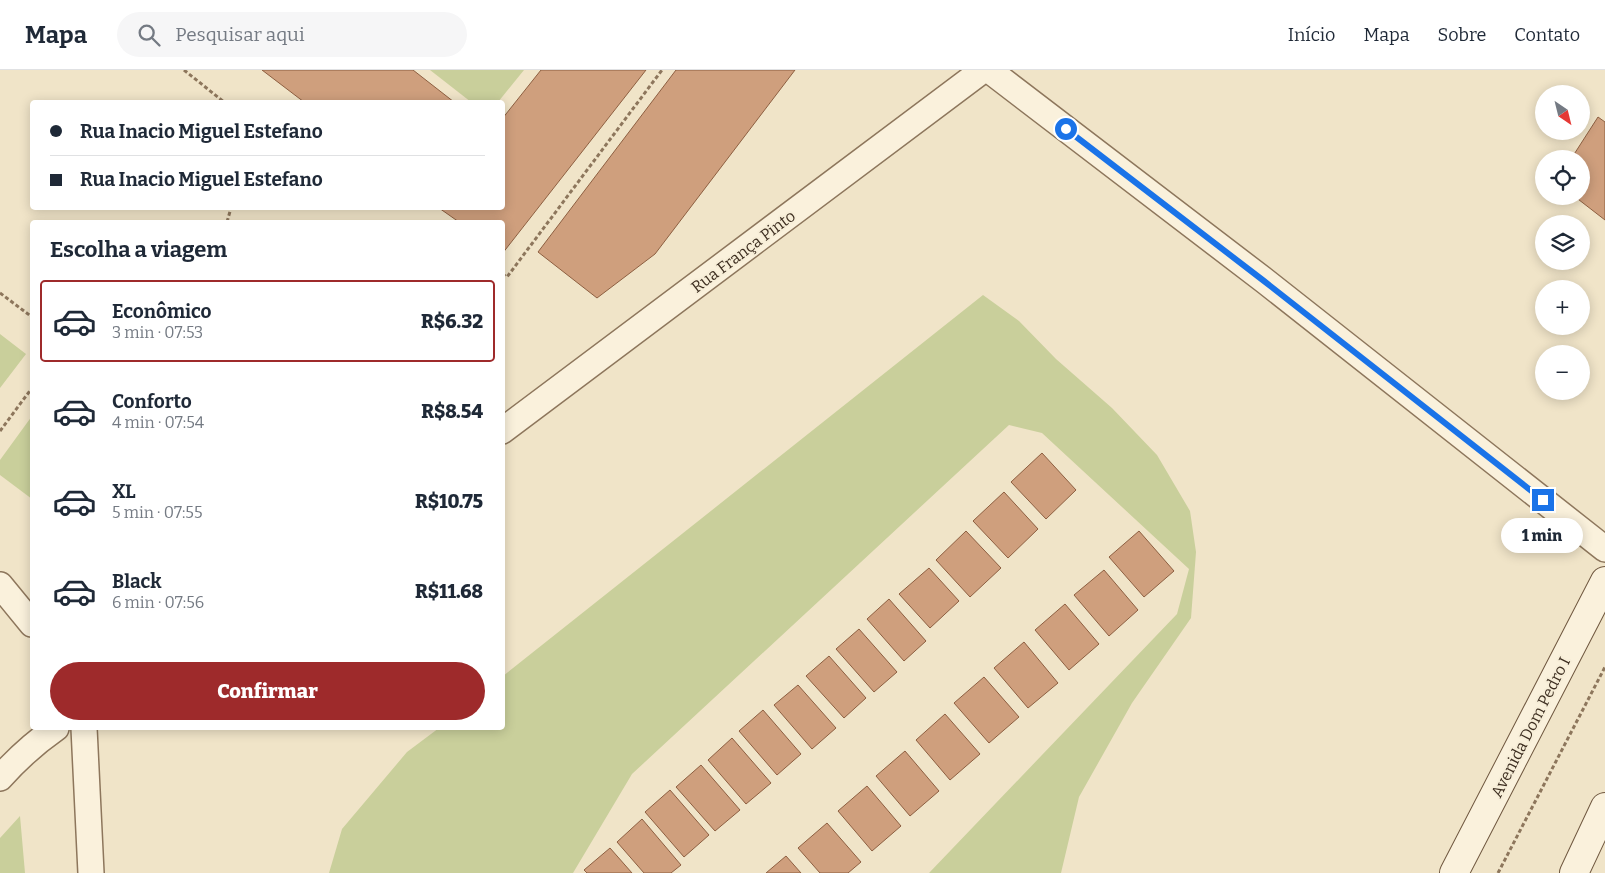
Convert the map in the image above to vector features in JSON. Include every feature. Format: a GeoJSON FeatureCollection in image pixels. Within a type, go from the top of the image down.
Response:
{"type":"FeatureCollection","features":[{"type":"Feature","properties":{"kind":"main road","name":"Avenida Dom Pedro I"},"geometry":{"type":"LineString","coordinates":[[1454,873],[1605,582]]}},
{"type":"Feature","properties":{"kind":"main road"},"geometry":{"type":"LineString","coordinates":[[1574,873],[1605,807]]}},
{"type":"Feature","properties":{"kind":"street","name":"Rua França Pinto"},"geometry":{"type":"LineString","coordinates":[[505,429],[983,70]]}},
{"type":"Feature","properties":{"kind":"street"},"geometry":{"type":"LineString","coordinates":[[989,70],[1264,281],[1605,549]]}},
{"type":"Feature","properties":{"kind":"street"},"geometry":{"type":"LineString","coordinates":[[0,586],[30,622]]}},
{"type":"Feature","properties":{"kind":"street"},"geometry":{"type":"LineString","coordinates":[[0,778],[23,755],[54,730]]}},
{"type":"Feature","properties":{"kind":"street"},"geometry":{"type":"LineString","coordinates":[[84,730],[91,873]]}},
{"type":"Feature","properties":{"kind":"path"},"geometry":{"type":"LineString","coordinates":[[184,70],[222,100]]}},
{"type":"Feature","properties":{"kind":"path"},"geometry":{"type":"LineString","coordinates":[[505,275],[507,276],[662,70]]}},
{"type":"Feature","properties":{"kind":"path"},"geometry":{"type":"LineString","coordinates":[[0,293],[30,316]]}},
{"type":"Feature","properties":{"kind":"path"},"geometry":{"type":"LineString","coordinates":[[0,430],[30,391]]}},
{"type":"Feature","properties":{"kind":"path"},"geometry":{"type":"LineString","coordinates":[[1498,873],[1605,667]]}},
{"type":"Feature","properties":{"kind":"green space"},"geometry":{"type":"Polygon","coordinates":[[[430,70],[524,70],[500,100],[468,100],[430,70]]]}},
{"type":"Feature","properties":{"kind":"green space"},"geometry":{"type":"Polygon","coordinates":[[[983,295],[1019,321],[1056,359],[1112,408],[1157,455],[1190,511],[1196,552],[1191,618],[1132,703],[1079,797],[1061,873],[929,873],[1177,614],[1189,569],[1042,433],[1009,425],[632,774],[573,873],[329,873],[342,829],[407,752],[436,730],[505,730],[505,674],[983,295]]]}},
{"type":"Feature","properties":{"kind":"green space"},"geometry":{"type":"Polygon","coordinates":[[[0,334],[26,354],[0,388],[0,334]]]}},
{"type":"Feature","properties":{"kind":"green space"},"geometry":{"type":"Polygon","coordinates":[[[30,419],[30,498],[0,475],[0,460],[30,419]]]}},
{"type":"Feature","properties":{"kind":"green space"},"geometry":{"type":"Polygon","coordinates":[[[20,816],[25,873],[0,873],[0,838],[20,816]]]}},
{"type":"Feature","properties":{"kind":"building"},"geometry":{"type":"Polygon","coordinates":[[[262,70],[413,70],[451,100],[301,100],[262,70]]]}},
{"type":"Feature","properties":{"kind":"building"},"geometry":{"type":"Polygon","coordinates":[[[541,70],[646,70],[505,250],[505,220],[456,220],[442,210],[505,210],[505,115],[541,70]]]}},
{"type":"Feature","properties":{"kind":"building"},"geometry":{"type":"Polygon","coordinates":[[[676,70],[795,70],[655,254],[597,298],[538,252],[676,70]]]}},
{"type":"Feature","properties":{"kind":"building"},"geometry":{"type":"Polygon","coordinates":[[[1598,117],[1605,122],[1605,220],[1586,205],[1590,205],[1590,150],[1577,150],[1583,140],[1590,140],[1590,129],[1598,117]]]}},
{"type":"Feature","properties":{"kind":"building"},"geometry":{"type":"Polygon","coordinates":[[[1042,453],[1076,490],[1046,519],[1011,482],[1042,453]]]}},
{"type":"Feature","properties":{"kind":"building"},"geometry":{"type":"Polygon","coordinates":[[[1004,492],[1038,529],[1008,558],[973,521],[1004,492]]]}},
{"type":"Feature","properties":{"kind":"building"},"geometry":{"type":"Polygon","coordinates":[[[966,531],[1001,568],[970,597],[936,560],[966,531]]]}},
{"type":"Feature","properties":{"kind":"building"},"geometry":{"type":"Polygon","coordinates":[[[1139,531],[1174,571],[1144,597],[1109,557],[1139,531]]]}},
{"type":"Feature","properties":{"kind":"building"},"geometry":{"type":"Polygon","coordinates":[[[929,568],[959,601],[930,628],[899,594],[929,568]]]}},
{"type":"Feature","properties":{"kind":"building"},"geometry":{"type":"Polygon","coordinates":[[[1104,570],[1138,610],[1109,636],[1074,595],[1104,570]]]}},
{"type":"Feature","properties":{"kind":"building"},"geometry":{"type":"Polygon","coordinates":[[[889,599],[926,641],[904,661],[867,619],[889,599]]]}},
{"type":"Feature","properties":{"kind":"building"},"geometry":{"type":"Polygon","coordinates":[[[1065,604],[1099,644],[1069,670],[1035,630],[1065,604]]]}},
{"type":"Feature","properties":{"kind":"building"},"geometry":{"type":"Polygon","coordinates":[[[859,629],[897,672],[874,692],[836,649],[859,629]]]}},
{"type":"Feature","properties":{"kind":"building"},"geometry":{"type":"Polygon","coordinates":[[[1024,642],[1058,683],[1028,708],[994,668],[1024,642]]]}},
{"type":"Feature","properties":{"kind":"building"},"geometry":{"type":"Polygon","coordinates":[[[829,656],[866,698],[844,718],[806,676],[829,656]]]}},
{"type":"Feature","properties":{"kind":"building"},"geometry":{"type":"Polygon","coordinates":[[[984,677],[1019,717],[989,743],[954,703],[984,677]]]}},
{"type":"Feature","properties":{"kind":"building"},"geometry":{"type":"Polygon","coordinates":[[[798,685],[836,728],[812,749],[774,705],[798,685]]]}},
{"type":"Feature","properties":{"kind":"building"},"geometry":{"type":"Polygon","coordinates":[[[763,710],[801,754],[777,775],[739,731],[763,710]]]}},
{"type":"Feature","properties":{"kind":"building"},"geometry":{"type":"Polygon","coordinates":[[[945,714],[980,754],[950,780],[916,740],[945,714]]]}},
{"type":"Feature","properties":{"kind":"building"},"geometry":{"type":"Polygon","coordinates":[[[732,738],[771,783],[746,804],[708,760],[732,738]]]}},
{"type":"Feature","properties":{"kind":"building"},"geometry":{"type":"Polygon","coordinates":[[[905,751],[939,791],[910,816],[876,776],[905,751]]]}},
{"type":"Feature","properties":{"kind":"building"},"geometry":{"type":"Polygon","coordinates":[[[701,765],[740,810],[715,831],[676,787],[701,765]]]}},
{"type":"Feature","properties":{"kind":"building"},"geometry":{"type":"Polygon","coordinates":[[[867,786],[901,826],[872,851],[838,811],[867,786]]]}},
{"type":"Feature","properties":{"kind":"building"},"geometry":{"type":"Polygon","coordinates":[[[670,790],[709,835],[684,857],[645,812],[670,790]]]}},
{"type":"Feature","properties":{"kind":"building"},"geometry":{"type":"Polygon","coordinates":[[[642,819],[681,865],[671,873],[644,873],[617,842],[642,819]]]}},
{"type":"Feature","properties":{"kind":"building"},"geometry":{"type":"Polygon","coordinates":[[[827,823],[861,862],[848,873],[820,873],[798,848],[827,823]]]}},
{"type":"Feature","properties":{"kind":"building"},"geometry":{"type":"Polygon","coordinates":[[[610,848],[632,873],[587,873],[584,870],[610,848]]]}},
{"type":"Feature","properties":{"kind":"building"},"geometry":{"type":"Polygon","coordinates":[[[786,856],[801,873],[766,873],[786,856]]]}},
{"type":"Feature","properties":{"kind":"route"},"geometry":{"type":"LineString","coordinates":[[1066,129],[1264,281],[1543,500]]}}]}
